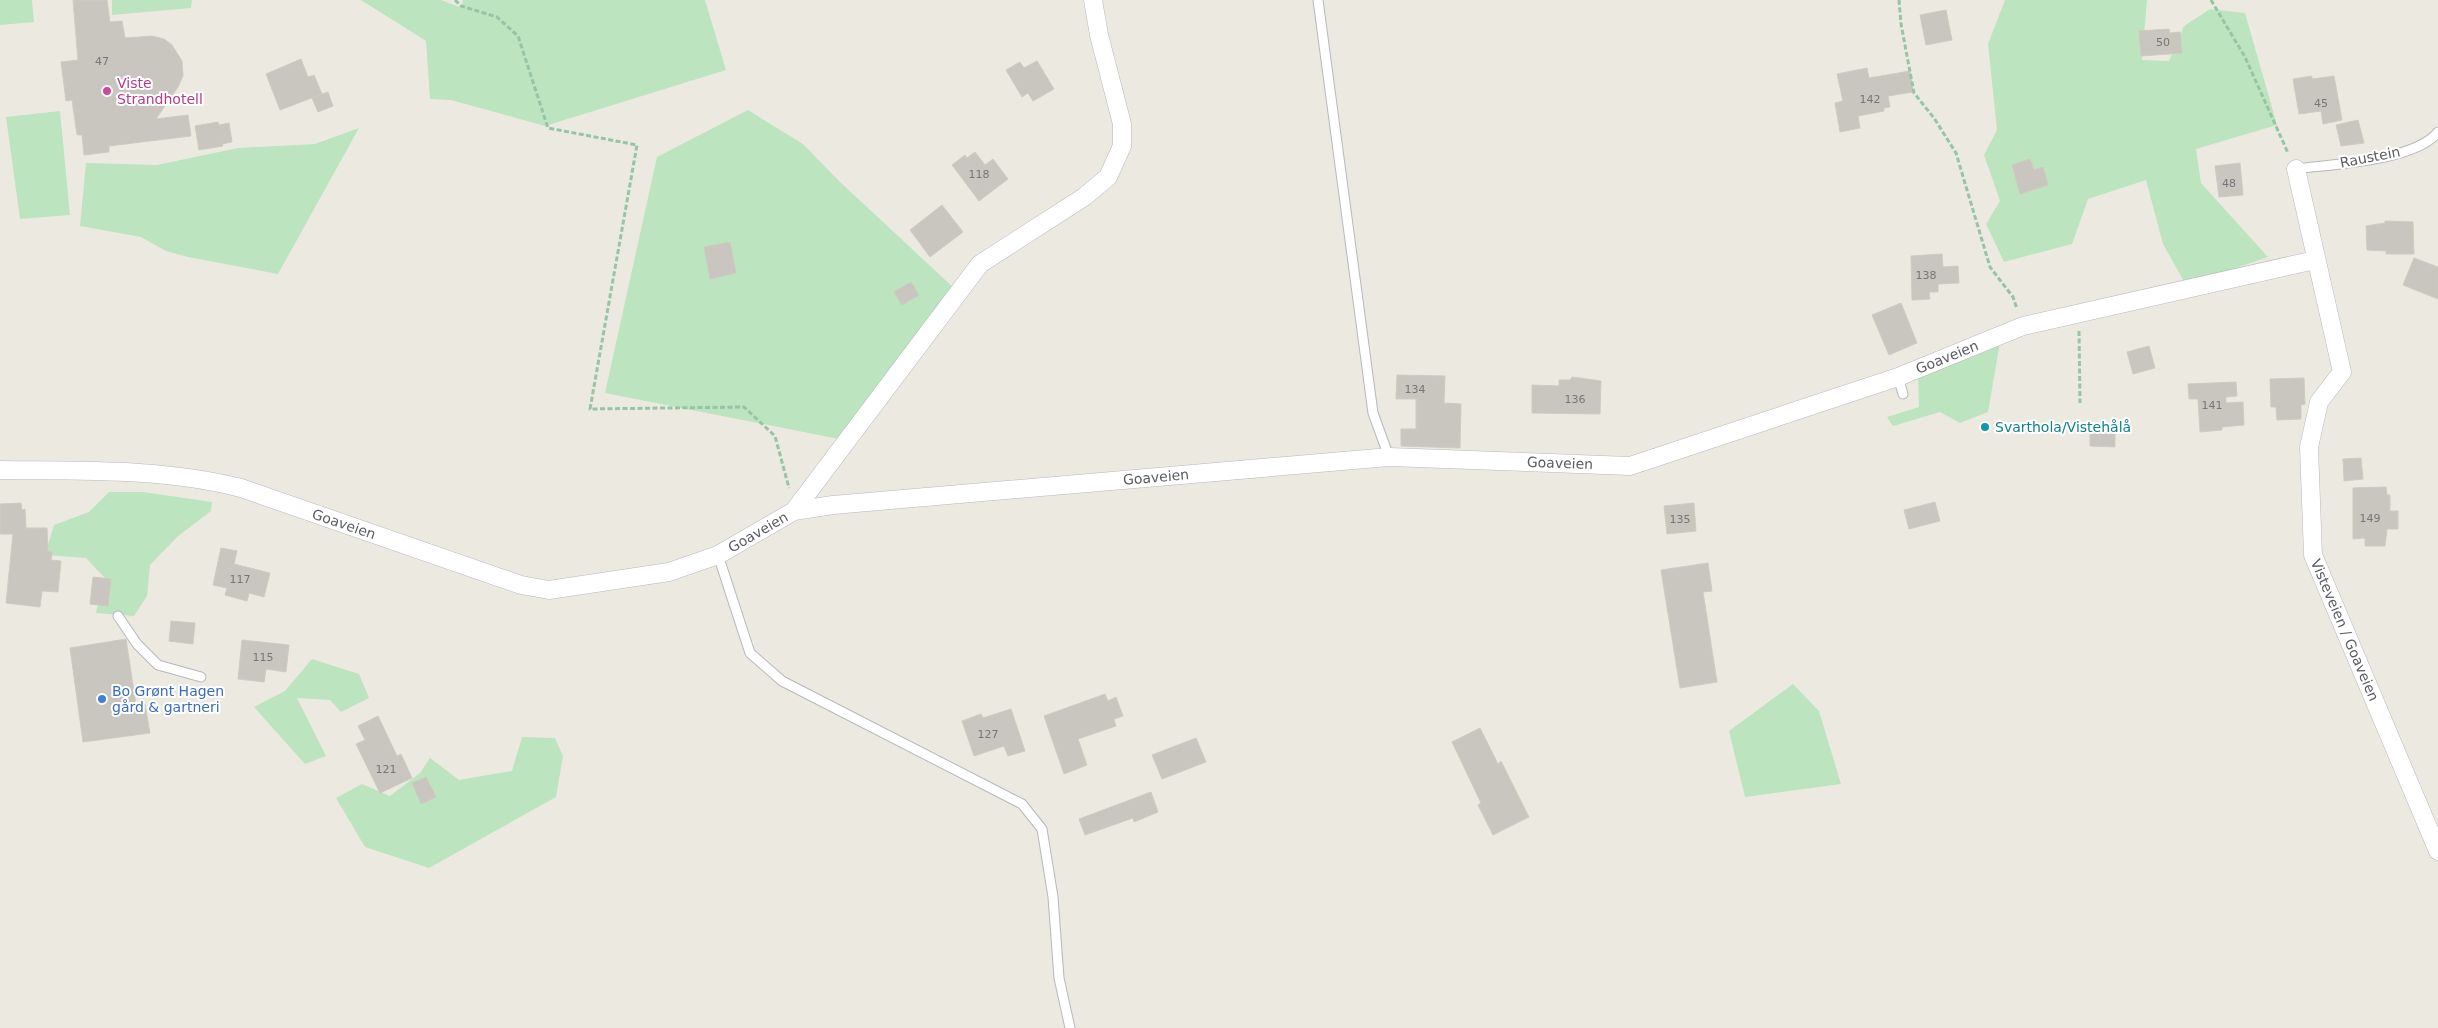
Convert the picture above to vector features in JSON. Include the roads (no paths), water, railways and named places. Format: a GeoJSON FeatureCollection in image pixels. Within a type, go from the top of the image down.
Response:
{"type":"FeatureCollection","features":[{"type":"Feature","properties":{"kind":"street"},"geometry":{"type":"LineString","coordinates":[[794,511],[980,264],[1084,197],[1108,177],[1122,146],[1122,124],[1099,35],[1093,0]]}},
{"type":"Feature","properties":{"kind":"street"},"geometry":{"type":"LineString","coordinates":[[2296,169],[2315,260]]}},
{"type":"Feature","properties":{"kind":"street","name":"Goaveien"},"geometry":{"type":"LineString","coordinates":[[0,470],[168,474],[207,479],[241,488],[521,585],[549,590],[669,572],[718,555],[794,511],[833,505],[1390,457],[1630,466],[1898,377],[2023,326],[2315,260]]}},
{"type":"Feature","properties":{"kind":"street","name":"Visteveien / Goaveien"},"geometry":{"type":"LineString","coordinates":[[2315,260],[2342,372],[2319,402],[2309,447],[2313,555],[2438,851]]}},
{"type":"Feature","properties":{"kind":"lane"},"geometry":{"type":"LineString","coordinates":[[1318,0],[1373,412],[1390,457]]}},
{"type":"Feature","properties":{"kind":"lane","name":"Raustein"},"geometry":{"type":"LineString","coordinates":[[2296,169],[2390,156],[2431,141],[2438,132]]}},
{"type":"Feature","properties":{"kind":"lane"},"geometry":{"type":"LineString","coordinates":[[1898,377],[1903,394]]}},
{"type":"Feature","properties":{"kind":"lane"},"geometry":{"type":"LineString","coordinates":[[718,555],[750,653],[782,681],[1022,804],[1042,829],[1053,897],[1059,978],[1070,1028]]}},
{"type":"Feature","properties":{"kind":"lane"},"geometry":{"type":"LineString","coordinates":[[118,616],[137,644],[158,665],[202,677]]}},
{"type":"Feature","properties":{"kind":"place","name":"Viste Strandhotell"},"geometry":{"type":"Point","coordinates":[107,91]}},
{"type":"Feature","properties":{"kind":"place","name":"Svarthola/Vistehålå"},"geometry":{"type":"Point","coordinates":[1985,427]}},
{"type":"Feature","properties":{"kind":"place","name":"Bo Grønt Hagen gård & gartneri"},"geometry":{"type":"Point","coordinates":[102,699]}}]}
